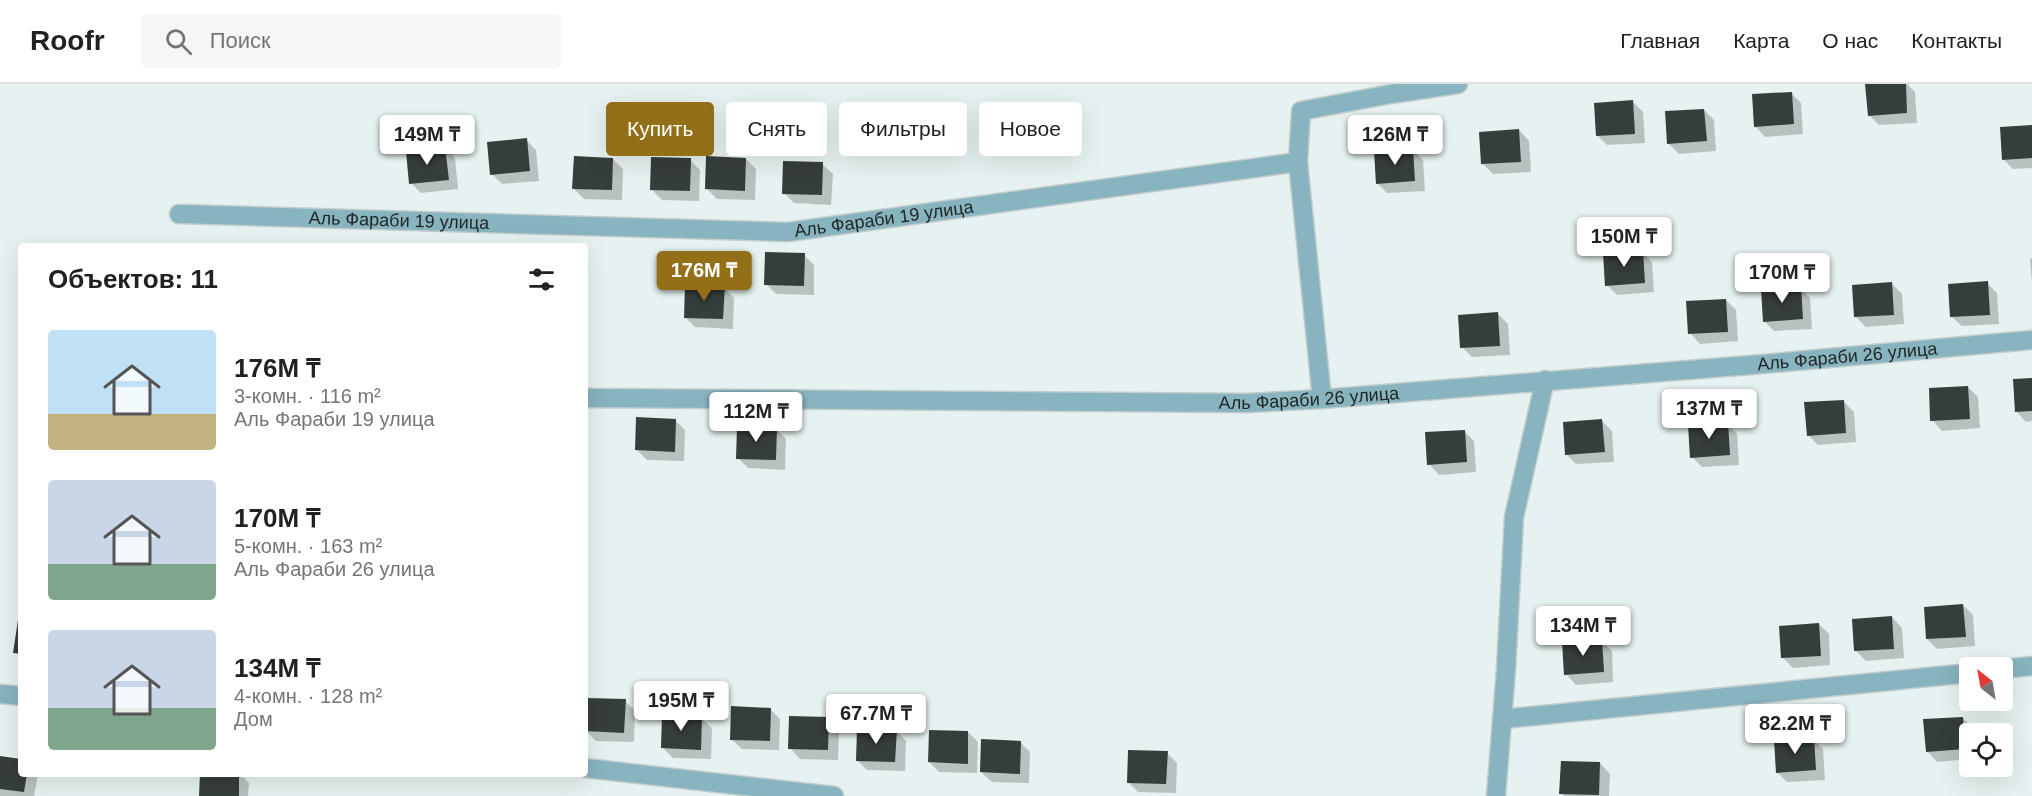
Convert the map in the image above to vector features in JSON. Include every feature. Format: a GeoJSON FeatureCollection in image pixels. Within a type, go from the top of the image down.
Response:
{"type":"FeatureCollection","features":[{"type":"Feature","properties":{"kind":"street"},"geometry":{"type":"LineString","coordinates":[[1322,399],[1298,162],[1301,111],[1458,84]]}},
{"type":"Feature","properties":{"kind":"street","name":"Аль Фараби 19 улица"},"geometry":{"type":"LineString","coordinates":[[179,214],[788,232],[1298,162]]}},
{"type":"Feature","properties":{"kind":"street","name":"Аль Фараби 26 улица"},"geometry":{"type":"LineString","coordinates":[[588,398],[1248,403],[1751,365],[2032,340]]}},
{"type":"Feature","properties":{"kind":"street"},"geometry":{"type":"LineString","coordinates":[[1496,796],[1514,517],[1545,380]]}},
{"type":"Feature","properties":{"kind":"street"},"geometry":{"type":"LineString","coordinates":[[2013,668],[2032,666]]}},
{"type":"Feature","properties":{"kind":"street"},"geometry":{"type":"LineString","coordinates":[[1502,719],[1959,674]]}},
{"type":"Feature","properties":{"kind":"street"},"geometry":{"type":"LineString","coordinates":[[0,694],[18,696]]}},
{"type":"Feature","properties":{"kind":"street"},"geometry":{"type":"LineString","coordinates":[[588,768],[834,796]]}},
{"type":"Feature","properties":{"kind":"building"},"geometry":{"type":"Polygon","coordinates":[[[1865,84],[1906,84],[1907,113],[1868,116],[1865,84]]]}},
{"type":"Feature","properties":{"kind":"building"},"geometry":{"type":"Polygon","coordinates":[[[1792,92],[1794,124],[1754,127],[1752,94],[1792,92]]]}},
{"type":"Feature","properties":{"kind":"building"},"geometry":{"type":"Polygon","coordinates":[[[1633,100],[1635,134],[1596,136],[1594,103],[1633,100]]]}},
{"type":"Feature","properties":{"kind":"building"},"geometry":{"type":"Polygon","coordinates":[[[1704,109],[1707,141],[1667,144],[1665,111],[1704,109]]]}},
{"type":"Feature","properties":{"kind":"building"},"geometry":{"type":"Polygon","coordinates":[[[2032,125],[2032,158],[2002,160],[2000,127],[2032,125]]]}},
{"type":"Feature","properties":{"kind":"building"},"geometry":{"type":"Polygon","coordinates":[[[1519,129],[1521,162],[1481,164],[1479,132],[1519,129]]]}},
{"type":"Feature","properties":{"kind":"building"},"geometry":{"type":"Polygon","coordinates":[[[527,138],[530,171],[490,175],[487,142],[527,138]]]}},
{"type":"Feature","properties":{"kind":"building"},"geometry":{"type":"Polygon","coordinates":[[[445,147],[449,180],[409,184],[406,151],[445,147]]]}},
{"type":"Feature","properties":{"kind":"building"},"geometry":{"type":"Polygon","coordinates":[[[1413,148],[1415,181],[1376,184],[1374,151],[1413,148]]]}},
{"type":"Feature","properties":{"kind":"building"},"geometry":{"type":"Polygon","coordinates":[[[574,156],[613,158],[612,190],[572,189],[574,156]]]}},
{"type":"Feature","properties":{"kind":"building"},"geometry":{"type":"Polygon","coordinates":[[[706,156],[746,158],[745,191],[705,189],[706,156]]]}},
{"type":"Feature","properties":{"kind":"building"},"geometry":{"type":"Polygon","coordinates":[[[651,157],[691,158],[690,191],[650,190],[651,157]]]}},
{"type":"Feature","properties":{"kind":"building"},"geometry":{"type":"Polygon","coordinates":[[[783,161],[823,162],[822,195],[782,194],[783,161]]]}},
{"type":"Feature","properties":{"kind":"building"},"geometry":{"type":"Polygon","coordinates":[[[1643,250],[1645,283],[1605,286],[1603,253],[1643,250]]]}},
{"type":"Feature","properties":{"kind":"building"},"geometry":{"type":"Polygon","coordinates":[[[765,252],[805,253],[804,286],[764,285],[765,252]]]}},
{"type":"Feature","properties":{"kind":"building"},"geometry":{"type":"Polygon","coordinates":[[[1988,281],[1990,315],[1950,317],[1948,284],[1988,281]]]}},
{"type":"Feature","properties":{"kind":"building"},"geometry":{"type":"Polygon","coordinates":[[[1892,282],[1894,315],[1854,317],[1852,285],[1892,282]]]}},
{"type":"Feature","properties":{"kind":"building"},"geometry":{"type":"Polygon","coordinates":[[[685,285],[725,286],[723,319],[684,318],[685,285]]]}},
{"type":"Feature","properties":{"kind":"building"},"geometry":{"type":"Polygon","coordinates":[[[1801,286],[1803,319],[1763,322],[1761,289],[1801,286]]]}},
{"type":"Feature","properties":{"kind":"building"},"geometry":{"type":"Polygon","coordinates":[[[1726,299],[1728,332],[1688,334],[1686,301],[1726,299]]]}},
{"type":"Feature","properties":{"kind":"building"},"geometry":{"type":"Polygon","coordinates":[[[1498,312],[1500,346],[1460,348],[1458,315],[1498,312]]]}},
{"type":"Feature","properties":{"kind":"building"},"geometry":{"type":"Polygon","coordinates":[[[2032,378],[2032,411],[2015,412],[2013,379],[2032,378]]]}},
{"type":"Feature","properties":{"kind":"building"},"geometry":{"type":"Polygon","coordinates":[[[1968,386],[1970,419],[1930,421],[1929,388],[1968,386]]]}},
{"type":"Feature","properties":{"kind":"building"},"geometry":{"type":"Polygon","coordinates":[[[1844,400],[1846,433],[1807,436],[1804,402],[1844,400]]]}},
{"type":"Feature","properties":{"kind":"building"},"geometry":{"type":"Polygon","coordinates":[[[636,417],[676,419],[675,452],[635,450],[636,417]]]}},
{"type":"Feature","properties":{"kind":"building"},"geometry":{"type":"Polygon","coordinates":[[[1602,419],[1605,452],[1565,455],[1563,422],[1602,419]]]}},
{"type":"Feature","properties":{"kind":"building"},"geometry":{"type":"Polygon","coordinates":[[[1728,422],[1730,455],[1690,458],[1688,425],[1728,422]]]}},
{"type":"Feature","properties":{"kind":"building"},"geometry":{"type":"Polygon","coordinates":[[[737,426],[777,427],[776,460],[736,459],[737,426]]]}},
{"type":"Feature","properties":{"kind":"building"},"geometry":{"type":"Polygon","coordinates":[[[1465,430],[1467,462],[1427,465],[1425,432],[1465,430]]]}},
{"type":"Feature","properties":{"kind":"building"},"geometry":{"type":"Polygon","coordinates":[[[1963,604],[1966,637],[1926,639],[1924,607],[1963,604]]]}},
{"type":"Feature","properties":{"kind":"building"},"geometry":{"type":"Polygon","coordinates":[[[1892,616],[1894,649],[1854,651],[1852,619],[1892,616]]]}},
{"type":"Feature","properties":{"kind":"building"},"geometry":{"type":"Polygon","coordinates":[[[18,620],[18,654],[13,653],[18,620]]]}},
{"type":"Feature","properties":{"kind":"building"},"geometry":{"type":"Polygon","coordinates":[[[1819,623],[1821,656],[1781,658],[1779,626],[1819,623]]]}},
{"type":"Feature","properties":{"kind":"building"},"geometry":{"type":"Polygon","coordinates":[[[1602,640],[1604,672],[1564,675],[1562,642],[1602,640]]]}},
{"type":"Feature","properties":{"kind":"building"},"geometry":{"type":"Polygon","coordinates":[[[588,698],[626,699],[624,733],[588,731],[588,698]]]}},
{"type":"Feature","properties":{"kind":"building"},"geometry":{"type":"Polygon","coordinates":[[[731,706],[771,708],[770,741],[730,740],[731,706]]]}},
{"type":"Feature","properties":{"kind":"building"},"geometry":{"type":"Polygon","coordinates":[[[662,715],[702,717],[701,750],[661,748],[662,715]]]}},
{"type":"Feature","properties":{"kind":"building"},"geometry":{"type":"Polygon","coordinates":[[[789,716],[829,717],[828,750],[788,749],[789,716]]]}},
{"type":"Feature","properties":{"kind":"building"},"geometry":{"type":"Polygon","coordinates":[[[1963,717],[1963,723],[1959,723],[1959,749],[1926,752],[1923,719],[1963,717]]]}},
{"type":"Feature","properties":{"kind":"building"},"geometry":{"type":"Polygon","coordinates":[[[857,728],[897,729],[895,762],[856,761],[857,728]]]}},
{"type":"Feature","properties":{"kind":"building"},"geometry":{"type":"Polygon","coordinates":[[[929,730],[968,731],[968,764],[928,762],[929,730]]]}},
{"type":"Feature","properties":{"kind":"building"},"geometry":{"type":"Polygon","coordinates":[[[1814,737],[1816,770],[1776,773],[1774,740],[1814,737]]]}},
{"type":"Feature","properties":{"kind":"building"},"geometry":{"type":"Polygon","coordinates":[[[981,739],[1021,741],[1020,774],[980,772],[981,739]]]}},
{"type":"Feature","properties":{"kind":"building"},"geometry":{"type":"Polygon","coordinates":[[[1128,750],[1168,751],[1166,784],[1127,783],[1128,750]]]}},
{"type":"Feature","properties":{"kind":"building"},"geometry":{"type":"Polygon","coordinates":[[[0,756],[18,759],[18,777],[26,777],[24,792],[0,789],[0,756]]]}},
{"type":"Feature","properties":{"kind":"building"},"geometry":{"type":"Polygon","coordinates":[[[1561,761],[1600,762],[1599,795],[1559,794],[1561,761]]]}},
{"type":"Feature","properties":{"kind":"building"},"geometry":{"type":"Polygon","coordinates":[[[200,777],[239,777],[239,796],[199,796],[200,777]]]}}]}
